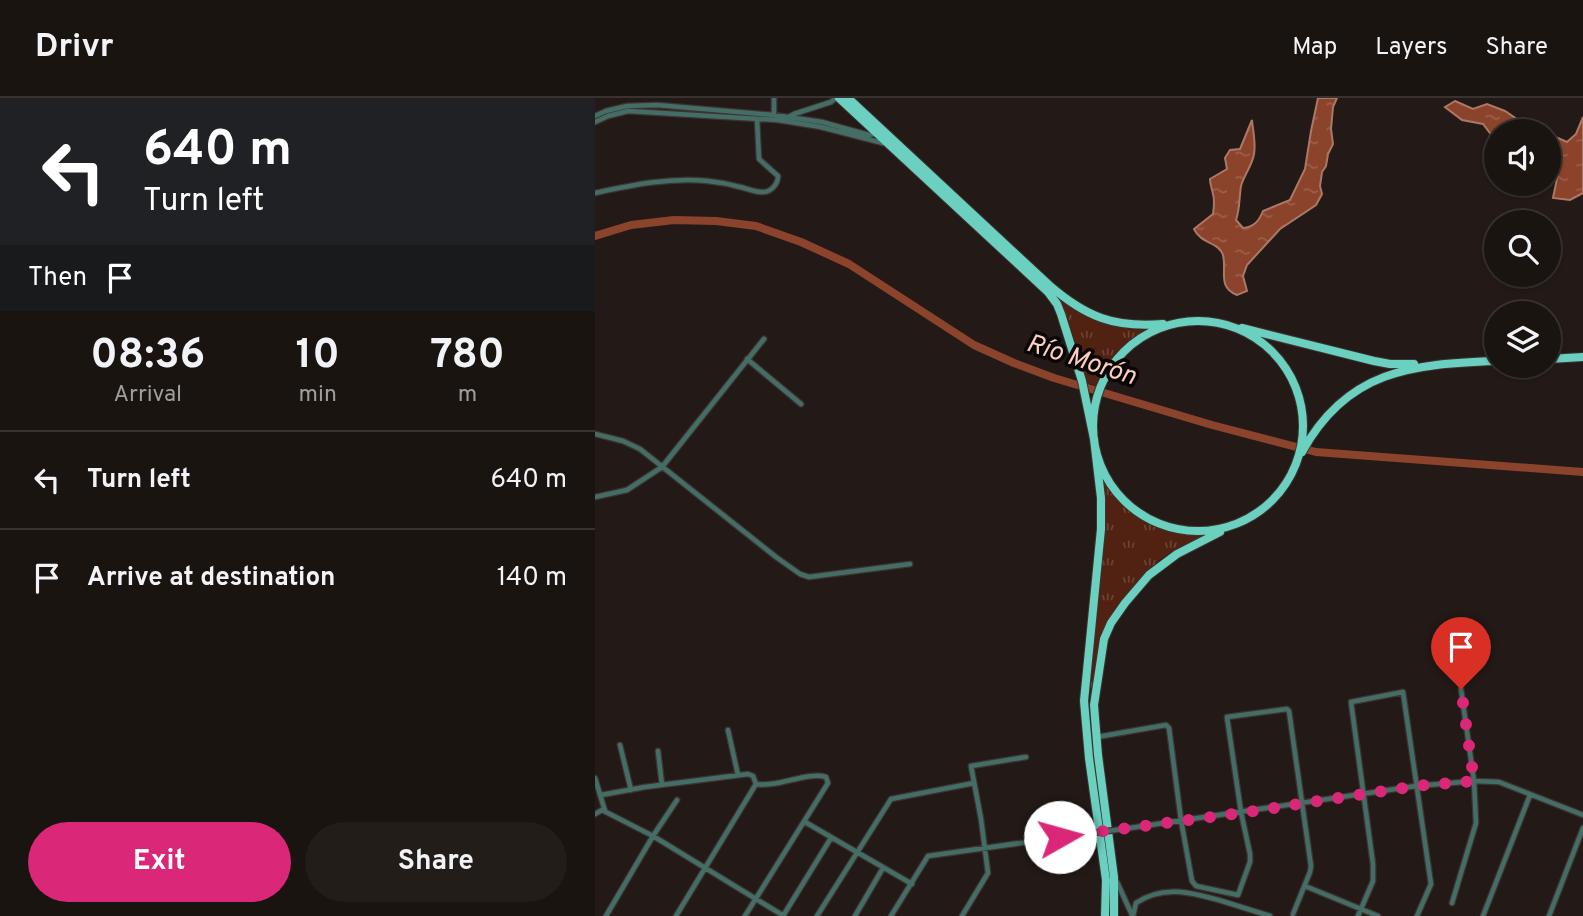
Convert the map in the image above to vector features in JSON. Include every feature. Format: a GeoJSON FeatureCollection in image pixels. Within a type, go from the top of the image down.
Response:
{"type":"FeatureCollection","features":[{"type":"Feature","properties":{"kind":"highway"},"geometry":{"type":"LineString","coordinates":[[838,98],[961,202],[1049,285],[1076,307],[1102,319],[1140,325],[1197,321],[1222,324],[1390,364],[1484,362]]}},
{"type":"Feature","properties":{"kind":"highway"},"geometry":{"type":"LineString","coordinates":[[848,98],[888,144],[1051,296],[1061,314],[1078,364],[1098,455],[1108,479],[1123,499],[1143,515],[1166,526],[1191,531],[1216,530],[1240,522]]}},
{"type":"Feature","properties":{"kind":"highway"},"geometry":{"type":"LineString","coordinates":[[1105,916],[1106,880],[1084,701],[1101,529],[1101,498],[1093,422],[1100,388],[1111,366],[1141,337],[1180,322]]}},
{"type":"Feature","properties":{"kind":"highway"},"geometry":{"type":"LineString","coordinates":[[1222,324],[1253,337],[1284,366],[1296,388],[1303,421],[1304,443]]}},
{"type":"Feature","properties":{"kind":"highway"},"geometry":{"type":"LineString","coordinates":[[1561,358],[1583,357]]}},
{"type":"Feature","properties":{"kind":"highway"},"geometry":{"type":"LineString","coordinates":[[1114,916],[1114,877],[1094,705],[1104,639],[1119,610],[1141,583],[1163,563],[1194,544],[1262,510],[1285,485],[1304,443],[1332,410],[1367,384],[1402,370],[1439,364]]}},
{"type":"Feature","properties":{"kind":"street"},"geometry":{"type":"LineString","coordinates":[[631,98],[637,104]]}},
{"type":"Feature","properties":{"kind":"street"},"geometry":{"type":"LineString","coordinates":[[773,115],[774,98]]}},
{"type":"Feature","properties":{"kind":"street"},"geometry":{"type":"LineString","coordinates":[[789,117],[831,103],[838,98]]}},
{"type":"Feature","properties":{"kind":"street"},"geometry":{"type":"LineString","coordinates":[[595,116],[637,104],[773,115],[822,122],[869,135],[879,132]]}},
{"type":"Feature","properties":{"kind":"street"},"geometry":{"type":"LineString","coordinates":[[595,122],[628,111],[757,118],[821,127],[888,144]]}},
{"type":"Feature","properties":{"kind":"street"},"geometry":{"type":"LineString","coordinates":[[595,193],[631,185],[678,180],[736,186],[763,193],[776,185],[778,176],[759,159],[757,118]]}},
{"type":"Feature","properties":{"kind":"street"},"geometry":{"type":"LineString","coordinates":[[595,497],[627,490],[662,467],[764,339]]}},
{"type":"Feature","properties":{"kind":"street"},"geometry":{"type":"LineString","coordinates":[[747,359],[801,404]]}},
{"type":"Feature","properties":{"kind":"street"},"geometry":{"type":"LineString","coordinates":[[595,434],[623,441],[639,449],[800,574],[810,577],[910,564]]}},
{"type":"Feature","properties":{"kind":"street"},"geometry":{"type":"LineString","coordinates":[[1452,903],[1476,823],[1474,781],[1461,689]]}},
{"type":"Feature","properties":{"kind":"street"},"geometry":{"type":"LineString","coordinates":[[1358,916],[1373,881],[1373,864],[1351,702],[1403,692],[1430,884],[1417,916]]}},
{"type":"Feature","properties":{"kind":"street"},"geometry":{"type":"LineString","coordinates":[[1096,737],[1167,725],[1192,881],[1196,886],[1238,895],[1250,862],[1250,854],[1227,717],[1287,709],[1311,866],[1293,914]]}},
{"type":"Feature","properties":{"kind":"street"},"geometry":{"type":"LineString","coordinates":[[727,730],[738,775]]}},
{"type":"Feature","properties":{"kind":"street"},"geometry":{"type":"LineString","coordinates":[[620,745],[631,790]]}},
{"type":"Feature","properties":{"kind":"street"},"geometry":{"type":"LineString","coordinates":[[658,751],[662,785]]}},
{"type":"Feature","properties":{"kind":"street"},"geometry":{"type":"LineString","coordinates":[[965,915],[988,873],[971,766],[1026,757]]}},
{"type":"Feature","properties":{"kind":"street"},"geometry":{"type":"LineString","coordinates":[[601,795],[738,775],[750,774],[754,777],[756,784],[676,916]]}},
{"type":"Feature","properties":{"kind":"street"},"geometry":{"type":"LineString","coordinates":[[745,916],[828,786],[828,781],[826,777],[819,775],[780,783],[756,784]]}},
{"type":"Feature","properties":{"kind":"street"},"geometry":{"type":"LineString","coordinates":[[595,778],[605,811]]}},
{"type":"Feature","properties":{"kind":"street"},"geometry":{"type":"LineString","coordinates":[[891,916],[928,856],[1416,786],[1474,781],[1499,782],[1583,815]]}},
{"type":"Feature","properties":{"kind":"street"},"geometry":{"type":"LineString","coordinates":[[817,916],[891,799],[974,783]]}},
{"type":"Feature","properties":{"kind":"street"},"geometry":{"type":"LineString","coordinates":[[1484,916],[1530,795]]}},
{"type":"Feature","properties":{"kind":"street"},"geometry":{"type":"LineString","coordinates":[[606,916],[677,800]]}},
{"type":"Feature","properties":{"kind":"street"},"geometry":{"type":"LineString","coordinates":[[595,814],[605,811],[653,836],[783,916],[831,838]]}},
{"type":"Feature","properties":{"kind":"street"},"geometry":{"type":"LineString","coordinates":[[805,822],[912,884]]}},
{"type":"Feature","properties":{"kind":"street"},"geometry":{"type":"LineString","coordinates":[[1549,916],[1583,828]]}},
{"type":"Feature","properties":{"kind":"street"},"geometry":{"type":"LineString","coordinates":[[855,916],[883,868]]}},
{"type":"Feature","properties":{"kind":"street"},"geometry":{"type":"LineString","coordinates":[[1114,877],[1133,916]]}},
{"type":"Feature","properties":{"kind":"street"},"geometry":{"type":"LineString","coordinates":[[1305,886],[1378,916]]}},
{"type":"Feature","properties":{"kind":"street"},"geometry":{"type":"LineString","coordinates":[[1133,916],[1136,903],[1143,898],[1167,891],[1190,892],[1270,916]]}},
{"type":"Feature","properties":{"kind":"green space"},"geometry":{"type":"Polygon","coordinates":[[[1059,300],[1111,324],[1147,330],[1117,354],[1097,386],[1087,383],[1068,319],[1059,300]]]}},
{"type":"Feature","properties":{"kind":"green space"},"geometry":{"type":"Polygon","coordinates":[[[1103,480],[1125,506],[1147,523],[1173,532],[1207,535],[1177,548],[1158,561],[1117,607],[1105,628],[1089,707],[1104,529],[1103,480]]]}},
{"type":"Feature","properties":{"kind":"water"},"geometry":{"type":"Polygon","coordinates":[[[1318,98],[1337,98],[1333,107],[1331,129],[1333,144],[1322,172],[1322,194],[1316,205],[1280,229],[1247,265],[1243,276],[1247,291],[1237,295],[1227,288],[1225,283],[1221,251],[1201,238],[1194,229],[1213,214],[1214,199],[1210,179],[1227,169],[1225,158],[1230,150],[1240,149],[1252,120],[1254,154],[1241,186],[1236,220],[1243,228],[1253,225],[1263,211],[1290,200],[1305,169],[1318,98]]]}},
{"type":"Feature","properties":{"kind":"water"},"geometry":{"type":"Polygon","coordinates":[[[1455,101],[1473,109],[1487,104],[1517,119],[1484,119],[1484,125],[1462,120],[1445,107],[1455,101]]]}},
{"type":"Feature","properties":{"kind":"water"},"geometry":{"type":"Polygon","coordinates":[[[1583,117],[1583,193],[1570,200],[1553,198],[1561,196],[1561,139],[1567,142],[1576,134],[1583,117]]]}},
{"type":"Feature","properties":{"kind":"waterway","name":"Río Morón"},"geometry":{"type":"LineString","coordinates":[[595,236],[631,225],[674,220],[756,226],[801,242],[849,264],[974,345],[1014,363],[1054,378],[1212,425],[1316,452],[1583,472]]}},
{"type":"Feature","properties":{"kind":"route"},"geometry":{"type":"LineString","coordinates":[[1060,837],[1416,786],[1474,781],[1461,689]]}}]}
